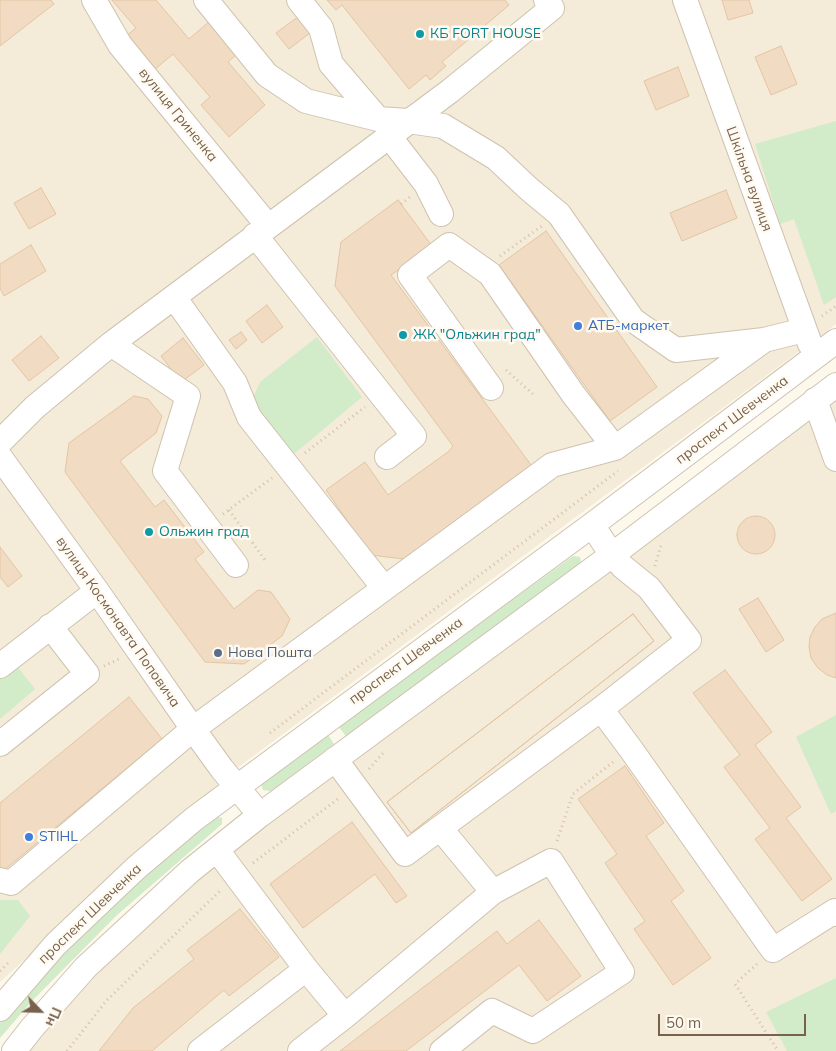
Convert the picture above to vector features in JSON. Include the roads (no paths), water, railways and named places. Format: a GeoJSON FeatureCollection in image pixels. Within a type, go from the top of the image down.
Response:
{"type":"FeatureCollection","features":[{"type":"Feature","properties":{"kind":"street","name":"вулиця Гриненка"},"geometry":{"type":"LineString","coordinates":[[94,0],[120,45],[262,231],[414,436],[387,457]]}},
{"type":"Feature","properties":{"kind":"street"},"geometry":{"type":"LineString","coordinates":[[206,0],[267,74],[306,101],[384,128]]}},
{"type":"Feature","properties":{"kind":"street"},"geometry":{"type":"LineString","coordinates":[[299,0],[321,28],[331,64],[384,128],[426,184],[442,214]]}},
{"type":"Feature","properties":{"kind":"street"},"geometry":{"type":"LineString","coordinates":[[0,442],[35,407],[111,344],[262,231],[384,128],[408,121],[450,90],[552,8],[546,0]]}},
{"type":"Feature","properties":{"kind":"street","name":"Шкільна вулиця"},"geometry":{"type":"LineString","coordinates":[[685,0],[815,357]]}},
{"type":"Feature","properties":{"kind":"street"},"geometry":{"type":"LineString","coordinates":[[408,121],[443,126],[496,158],[559,214],[633,320],[676,350],[764,340],[804,330]]}},
{"type":"Feature","properties":{"kind":"street"},"geometry":{"type":"LineString","coordinates":[[491,388],[410,276],[449,245],[490,274],[573,394],[614,448]]}},
{"type":"Feature","properties":{"kind":"street"},"geometry":{"type":"LineString","coordinates":[[174,297],[235,383],[248,416],[384,588]]}},
{"type":"Feature","properties":{"kind":"street"},"geometry":{"type":"LineString","coordinates":[[0,880],[11,883],[193,729],[552,465],[614,448],[764,340]]}},
{"type":"Feature","properties":{"kind":"street","name":"проспект Шевченка"},"geometry":{"type":"LineString","coordinates":[[0,1009],[55,945],[136,868],[194,819],[236,786],[592,525],[836,341]]}},
{"type":"Feature","properties":{"kind":"street"},"geometry":{"type":"LineString","coordinates":[[111,344],[188,396],[165,470],[236,565]]}},
{"type":"Feature","properties":{"kind":"street"},"geometry":{"type":"LineString","coordinates":[[14,1051],[86,967],[146,910],[260,815],[612,555],[836,385]]}},
{"type":"Feature","properties":{"kind":"street"},"geometry":{"type":"LineString","coordinates":[[815,400],[836,459]]}},
{"type":"Feature","properties":{"kind":"street","name":"вулиця Космонавта Поповича"},"geometry":{"type":"LineString","coordinates":[[0,457],[97,591],[193,729],[260,815]]}},
{"type":"Feature","properties":{"kind":"street"},"geometry":{"type":"LineString","coordinates":[[335,759],[405,854],[601,709],[689,640],[649,588],[623,568],[612,555],[592,525]]}},
{"type":"Feature","properties":{"kind":"street"},"geometry":{"type":"LineString","coordinates":[[0,666],[97,591]]}},
{"type":"Feature","properties":{"kind":"street"},"geometry":{"type":"LineString","coordinates":[[0,744],[88,674],[50,626]]}},
{"type":"Feature","properties":{"kind":"street"},"geometry":{"type":"LineString","coordinates":[[601,709],[773,950],[835,911],[836,914]]}},
{"type":"Feature","properties":{"kind":"street"},"geometry":{"type":"LineString","coordinates":[[440,828],[493,892]]}},
{"type":"Feature","properties":{"kind":"street"},"geometry":{"type":"LineString","coordinates":[[217,850],[306,969],[345,1016]]}},
{"type":"Feature","properties":{"kind":"street"},"geometry":{"type":"LineString","coordinates":[[300,1051],[345,1016],[493,892],[550,861],[622,972],[533,1030],[492,1011],[442,1051]]}},
{"type":"Feature","properties":{"kind":"street"},"geometry":{"type":"LineString","coordinates":[[200,1051],[306,969]]}},
{"type":"Feature","properties":{"kind":"place","name":"КБ FORT HOUSE"},"geometry":{"type":"Point","coordinates":[420,34]}},
{"type":"Feature","properties":{"kind":"place","name":"АТБ-маркет"},"geometry":{"type":"Point","coordinates":[578,326]}},
{"type":"Feature","properties":{"kind":"place","name":"ЖК \"Ольжин град\""},"geometry":{"type":"Point","coordinates":[403,335]}},
{"type":"Feature","properties":{"kind":"place","name":"Ольжин град"},"geometry":{"type":"Point","coordinates":[149,532]}},
{"type":"Feature","properties":{"kind":"place","name":"Нова Пошта"},"geometry":{"type":"Point","coordinates":[218,653]}},
{"type":"Feature","properties":{"kind":"place","name":"STIHL"},"geometry":{"type":"Point","coordinates":[29,837]}}]}
